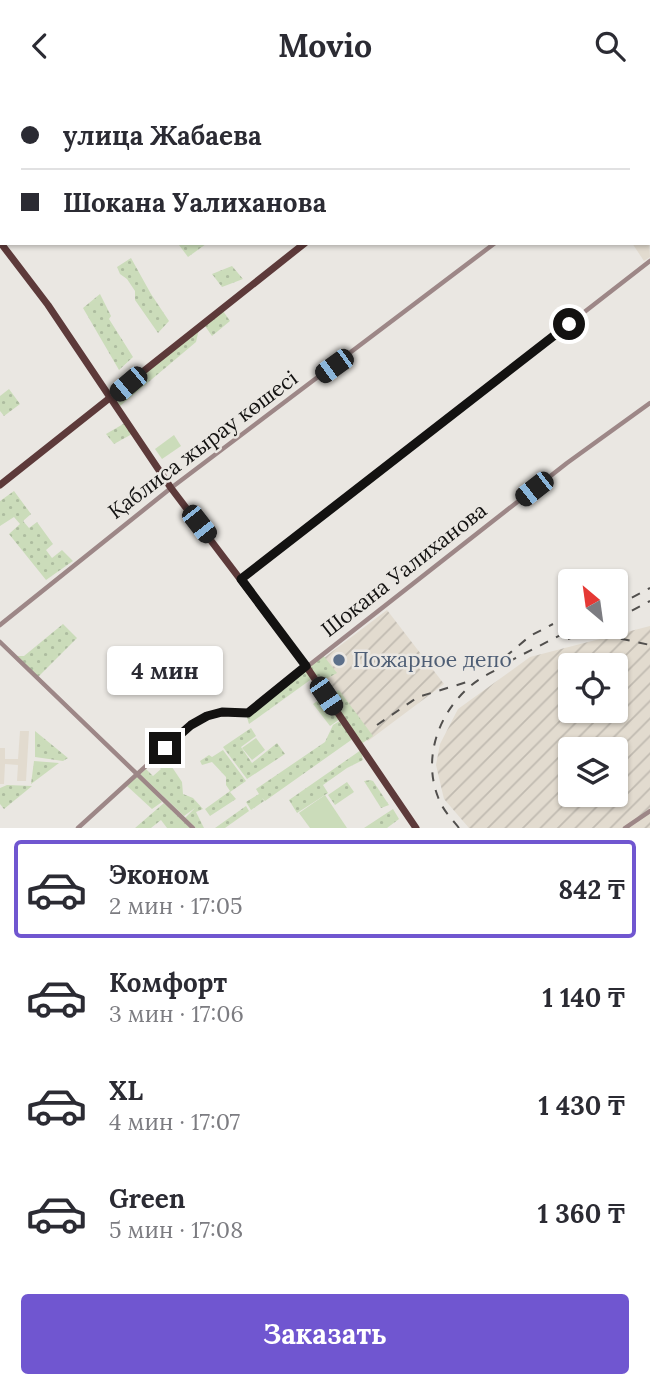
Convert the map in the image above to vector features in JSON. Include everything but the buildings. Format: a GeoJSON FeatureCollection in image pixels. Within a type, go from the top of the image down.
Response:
{"type":"FeatureCollection","features":[{"type":"Feature","properties":{"kind":"main road"},"geometry":{"type":"LineString","coordinates":[[2,245],[48,305],[171,488],[306,666],[416,828]]}},
{"type":"Feature","properties":{"kind":"main road"},"geometry":{"type":"LineString","coordinates":[[0,485],[302,245]]}},
{"type":"Feature","properties":{"kind":"street","name":"Қаблиса жырау көшесі"},"geometry":{"type":"LineString","coordinates":[[0,625],[171,488],[492,245]]}},
{"type":"Feature","properties":{"kind":"street"},"geometry":{"type":"LineString","coordinates":[[241,579],[650,261]]}},
{"type":"Feature","properties":{"kind":"street","name":"Шокана Уалиханова"},"geometry":{"type":"LineString","coordinates":[[78,828],[191,725],[207,716],[222,712],[248,713],[567,463],[650,403]]}},
{"type":"Feature","properties":{"kind":"street"},"geometry":{"type":"LineString","coordinates":[[0,642],[194,828]]}},
{"type":"Feature","properties":{"kind":"street"},"geometry":{"type":"LineString","coordinates":[[625,828],[650,811]]}},
{"type":"Feature","properties":{"kind":"shaded area"},"geometry":{"type":"Polygon","coordinates":[[[633,245],[649,245],[650,257],[644,261],[633,245]]]}},
{"type":"Feature","properties":{"kind":"shaded area"},"geometry":{"type":"Polygon","coordinates":[[[387,610],[444,684],[368,741],[312,667],[387,610]]]}},
{"type":"Feature","properties":{"kind":"shaded area"},"geometry":{"type":"Polygon","coordinates":[[[650,626],[650,828],[469,828],[444,799],[436,765],[440,744],[458,709],[530,657],[600,639],[628,639],[628,632],[650,626]]]}},
{"type":"Feature","properties":{"kind":"shaded area"},"geometry":{"type":"Polygon","coordinates":[[[20,731],[29,731],[26,781],[17,781],[18,765],[5,764],[4,784],[0,784],[0,748],[5,748],[5,759],[18,759],[20,731]]]}},
{"type":"Feature","properties":{"kind":"green space"},"geometry":{"type":"Polygon","coordinates":[[[179,245],[205,245],[188,257],[179,245]]]}},
{"type":"Feature","properties":{"kind":"green space"},"geometry":{"type":"Polygon","coordinates":[[[131,258],[169,321],[158,333],[135,300],[135,291],[117,267],[131,258]]]}},
{"type":"Feature","properties":{"kind":"green space"},"geometry":{"type":"Polygon","coordinates":[[[232,266],[243,279],[222,287],[212,274],[232,266]]]}},
{"type":"Feature","properties":{"kind":"green space"},"geometry":{"type":"Polygon","coordinates":[[[100,294],[111,316],[109,319],[133,357],[119,370],[83,308],[100,294]]]}},
{"type":"Feature","properties":{"kind":"green space"},"geometry":{"type":"Polygon","coordinates":[[[223,311],[230,321],[212,336],[205,326],[223,311]]]}},
{"type":"Feature","properties":{"kind":"green space"},"geometry":{"type":"Polygon","coordinates":[[[199,329],[196,342],[120,406],[113,397],[199,329]]]}},
{"type":"Feature","properties":{"kind":"green space"},"geometry":{"type":"Polygon","coordinates":[[[9,389],[20,404],[4,416],[0,411],[0,396],[9,389]]]}},
{"type":"Feature","properties":{"kind":"green space"},"geometry":{"type":"Polygon","coordinates":[[[125,423],[132,434],[114,444],[106,434],[125,423]]]}},
{"type":"Feature","properties":{"kind":"green space"},"geometry":{"type":"Polygon","coordinates":[[[174,435],[181,446],[162,459],[155,449],[174,435]]]}},
{"type":"Feature","properties":{"kind":"green space"},"geometry":{"type":"Polygon","coordinates":[[[14,491],[31,514],[23,521],[29,528],[37,522],[53,544],[46,550],[52,558],[62,550],[73,561],[46,580],[9,534],[20,524],[14,517],[0,526],[0,501],[14,491]]]}},
{"type":"Feature","properties":{"kind":"green space"},"geometry":{"type":"Polygon","coordinates":[[[63,624],[77,638],[38,677],[17,656],[24,656],[63,624]]]}},
{"type":"Feature","properties":{"kind":"green space"},"geometry":{"type":"Polygon","coordinates":[[[323,655],[337,673],[319,683],[308,667],[323,655]]]}},
{"type":"Feature","properties":{"kind":"green space"},"geometry":{"type":"Polygon","coordinates":[[[306,668],[313,678],[249,724],[246,714],[306,668]]]}},
{"type":"Feature","properties":{"kind":"green space"},"geometry":{"type":"Polygon","coordinates":[[[339,690],[373,736],[361,744],[327,696],[339,690]]]}},
{"type":"Feature","properties":{"kind":"green space"},"geometry":{"type":"Polygon","coordinates":[[[324,696],[340,719],[330,726],[313,704],[324,696]]]}},
{"type":"Feature","properties":{"kind":"green space"},"geometry":{"type":"Polygon","coordinates":[[[341,720],[354,738],[265,801],[262,798],[264,801],[251,810],[246,802],[259,794],[256,789],[325,742],[333,725],[341,720]]]}},
{"type":"Feature","properties":{"kind":"green space"},"geometry":{"type":"Polygon","coordinates":[[[251,728],[256,736],[241,747],[252,763],[277,743],[285,754],[247,779],[223,747],[251,728]]]}},
{"type":"Feature","properties":{"kind":"green space"},"geometry":{"type":"Polygon","coordinates":[[[35,731],[68,758],[63,761],[35,757],[35,731]]]}},
{"type":"Feature","properties":{"kind":"green space"},"geometry":{"type":"Polygon","coordinates":[[[256,738],[265,750],[252,760],[242,748],[256,738]]]}},
{"type":"Feature","properties":{"kind":"green space"},"geometry":{"type":"Polygon","coordinates":[[[223,750],[246,781],[230,792],[236,799],[210,816],[205,809],[230,791],[226,785],[226,777],[212,762],[202,765],[200,761],[223,750]]]}},
{"type":"Feature","properties":{"kind":"green space"},"geometry":{"type":"Polygon","coordinates":[[[361,750],[363,760],[323,785],[328,793],[297,813],[289,800],[361,750]]]}},
{"type":"Feature","properties":{"kind":"green space"},"geometry":{"type":"Polygon","coordinates":[[[164,755],[182,782],[183,794],[193,798],[203,809],[196,812],[204,828],[196,828],[185,818],[195,808],[184,816],[140,774],[146,769],[153,776],[161,769],[155,763],[164,755]]]}},
{"type":"Feature","properties":{"kind":"green space"},"geometry":{"type":"Polygon","coordinates":[[[34,761],[59,763],[31,784],[34,761]]]}},
{"type":"Feature","properties":{"kind":"green space"},"geometry":{"type":"Polygon","coordinates":[[[138,775],[162,802],[152,809],[127,786],[138,775]]]}},
{"type":"Feature","properties":{"kind":"green space"},"geometry":{"type":"Polygon","coordinates":[[[370,780],[389,805],[381,808],[364,781],[370,780]]]}},
{"type":"Feature","properties":{"kind":"green space"},"geometry":{"type":"Polygon","coordinates":[[[347,782],[354,792],[335,805],[328,795],[347,782]]]}},
{"type":"Feature","properties":{"kind":"green space"},"geometry":{"type":"Polygon","coordinates":[[[7,785],[32,786],[4,809],[0,804],[0,788],[7,785]]]}},
{"type":"Feature","properties":{"kind":"green space"},"geometry":{"type":"Polygon","coordinates":[[[325,795],[347,828],[310,828],[299,813],[325,795]]]}},
{"type":"Feature","properties":{"kind":"green space"},"geometry":{"type":"Polygon","coordinates":[[[164,803],[190,828],[167,828],[161,820],[151,828],[135,828],[164,803]]]}},
{"type":"Feature","properties":{"kind":"green space"},"geometry":{"type":"Polygon","coordinates":[[[246,806],[249,811],[225,828],[215,828],[246,806]]]}},
{"type":"Feature","properties":{"kind":"green space"},"geometry":{"type":"Polygon","coordinates":[[[393,809],[399,819],[387,828],[364,828],[393,809]]]}},
{"type":"Feature","properties":{"kind":"railway"},"geometry":{"type":"LineString","coordinates":[[628,600],[650,588]]}},
{"type":"Feature","properties":{"kind":"railway"},"geometry":{"type":"LineString","coordinates":[[628,613],[650,601]]}},
{"type":"Feature","properties":{"kind":"railway"},"geometry":{"type":"LineString","coordinates":[[505,657],[530,636],[553,624]]}},
{"type":"Feature","properties":{"kind":"railway"},"geometry":{"type":"LineString","coordinates":[[508,662],[558,636]]}},
{"type":"Feature","properties":{"kind":"railway"},"geometry":{"type":"LineString","coordinates":[[622,639],[650,645]]}},
{"type":"Feature","properties":{"kind":"railway"},"geometry":{"type":"LineString","coordinates":[[459,828],[442,806],[433,781],[432,764],[438,731],[455,702],[467,689],[518,659]]}},
{"type":"Feature","properties":{"kind":"railway"},"geometry":{"type":"LineString","coordinates":[[377,725],[418,697],[467,682]]}},
{"type":"Feature","properties":{"kind":"place","name":"Пожарное депо"},"geometry":{"type":"Point","coordinates":[339,660]}},
{"type":"Feature","properties":{"kind":"route"},"geometry":{"type":"LineString","coordinates":[[165,748],[191,725],[207,716],[222,712],[248,713],[306,666],[241,579],[569,324]]}}]}
